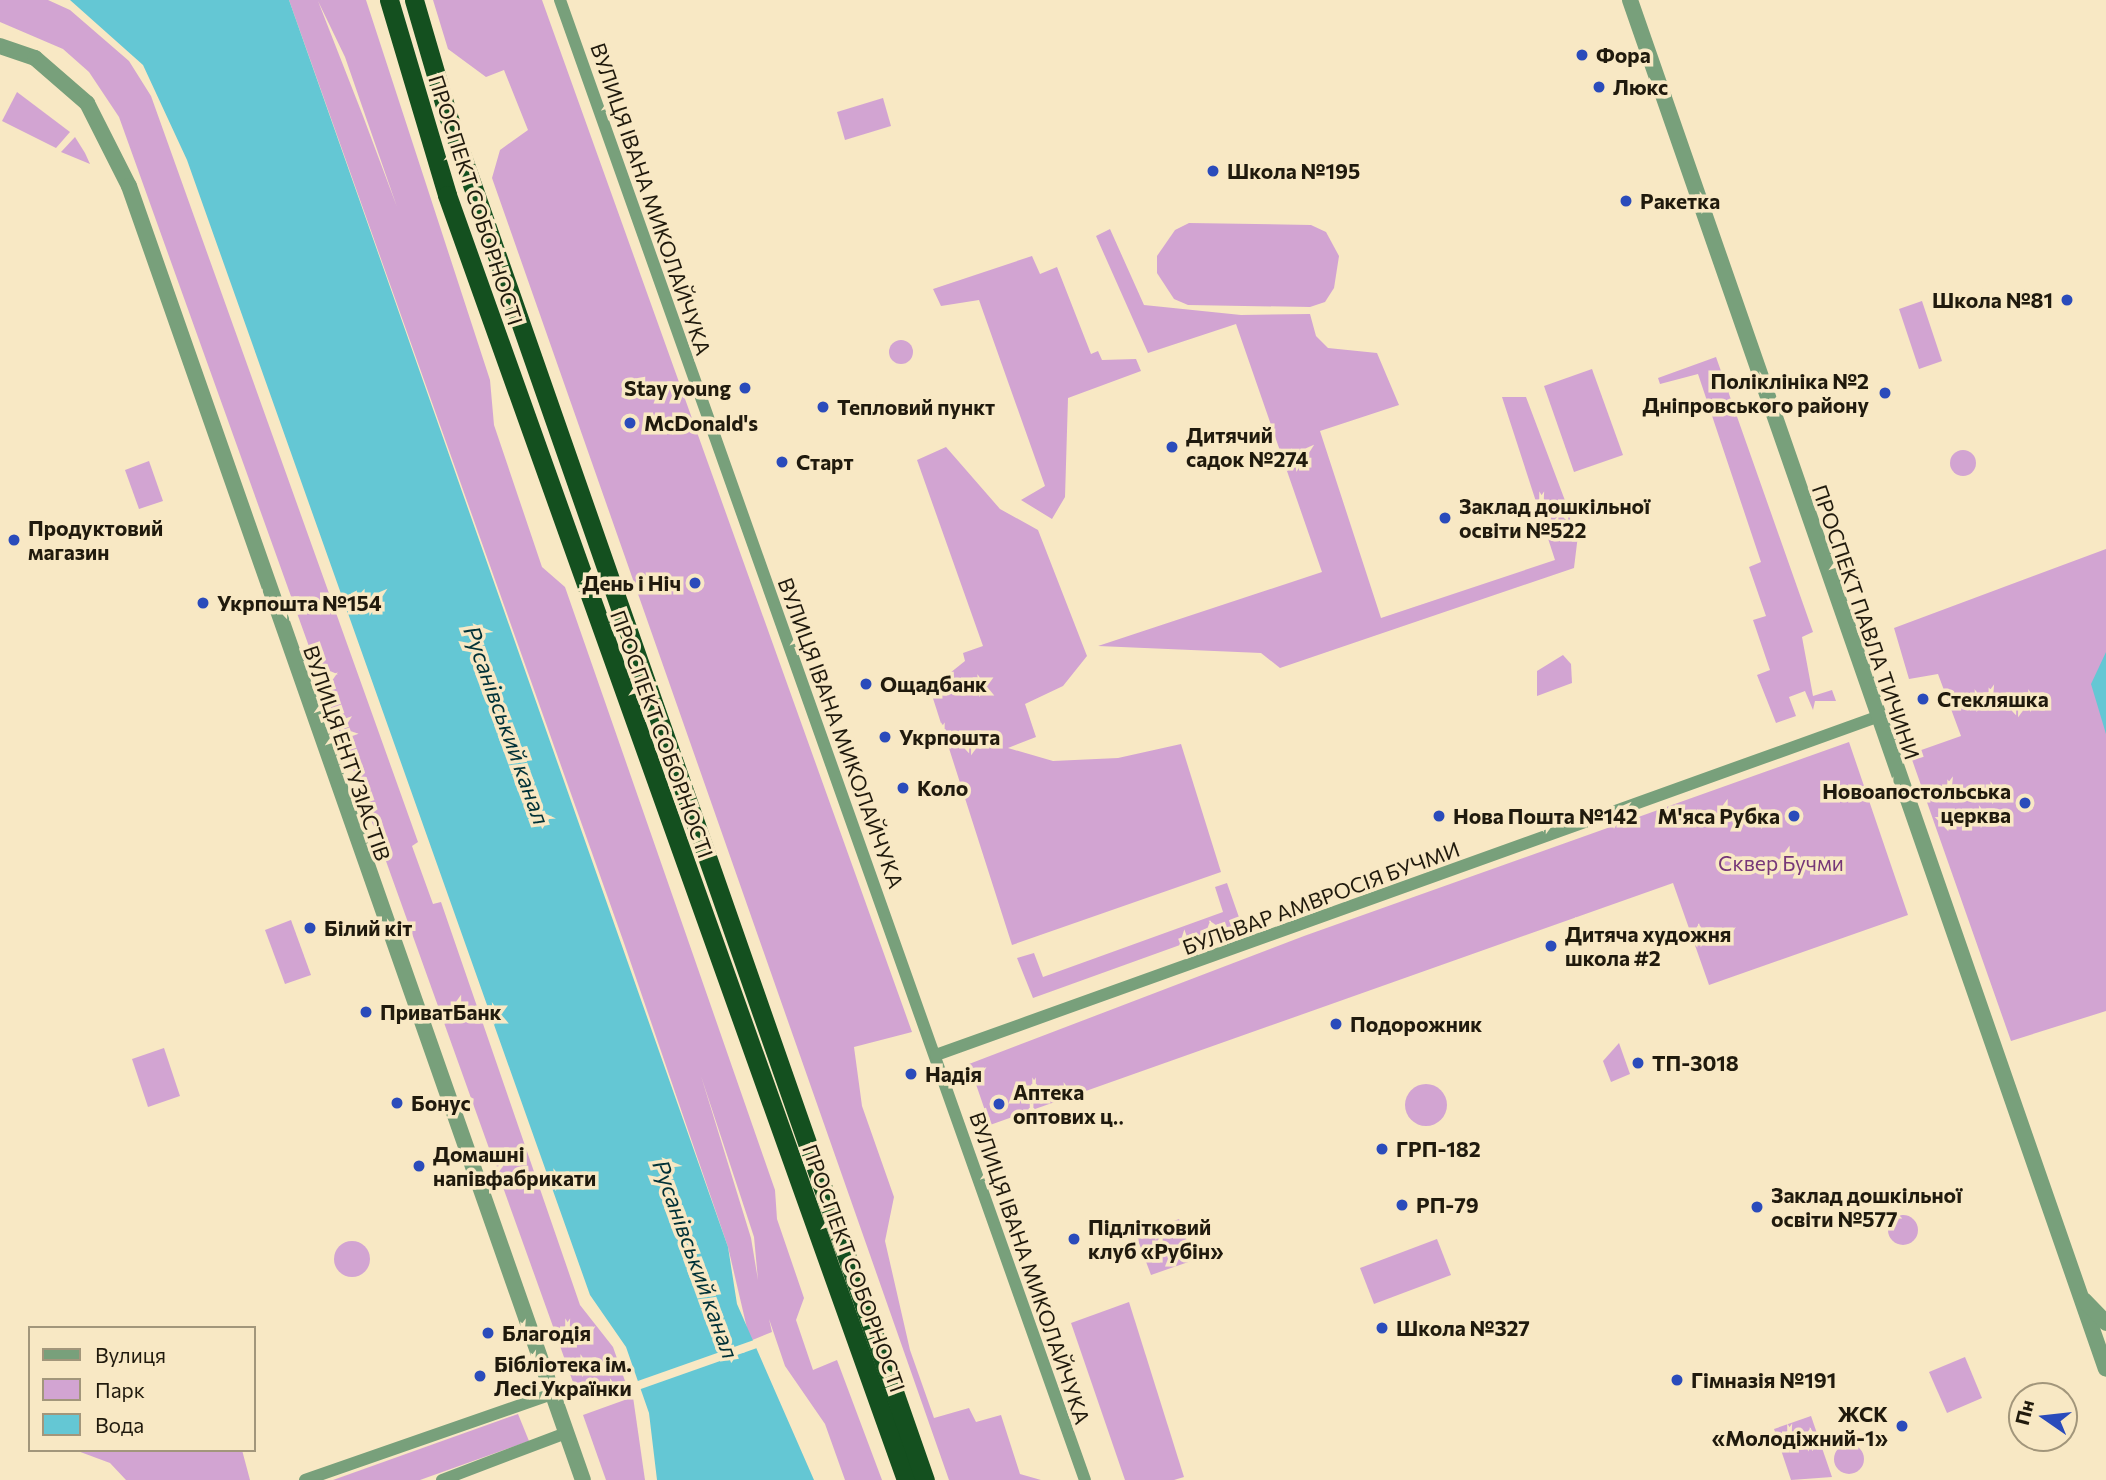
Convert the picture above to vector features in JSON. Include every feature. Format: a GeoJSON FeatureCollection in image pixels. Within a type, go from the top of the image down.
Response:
{"type":"FeatureCollection","features":[{"type":"Feature","properties":{"kind":"highway","name":"ПРОСПЕКТ СОБОРНОСТІ"},"geometry":{"type":"LineString","coordinates":[[389,0],[447,195],[906,1480]]}},
{"type":"Feature","properties":{"kind":"highway","name":"ПРОСПЕКТ СОБОРНОСТІ"},"geometry":{"type":"LineString","coordinates":[[414,0],[447,113],[925,1480]]}},
{"type":"Feature","properties":{"kind":"street","name":"ВУЛИЦЯ ІВАНА МИКОЛАЙЧУКА"},"geometry":{"type":"LineString","coordinates":[[560,0],[1085,1480]]}},
{"type":"Feature","properties":{"kind":"street","name":"ПРОСПЕКТ ПАВЛА ТИЧИНИ"},"geometry":{"type":"LineString","coordinates":[[1630,0],[1877,718],[2106,1369]]}},
{"type":"Feature","properties":{"kind":"street","name":"ВУЛИЦЯ ЕНТУЗІАСТІВ"},"geometry":{"type":"LineString","coordinates":[[0,46],[35,58],[87,103],[129,186],[583,1480]]}},
{"type":"Feature","properties":{"kind":"street","name":"БУЛЬВАР АМВРОСІЯ БУЧМИ"},"geometry":{"type":"LineString","coordinates":[[936,1055],[1877,718]]}},
{"type":"Feature","properties":{"kind":"street","name":"ПРОСПЕКТ ПАВЛА ТИЧИНИ"},"geometry":{"type":"LineString","coordinates":[[2080,1296],[2106,1322]]}},
{"type":"Feature","properties":{"kind":"street"},"geometry":{"type":"LineString","coordinates":[[305,1480],[552,1394]]}},
{"type":"Feature","properties":{"kind":"street"},"geometry":{"type":"LineString","coordinates":[[442,1480],[566,1433]]}},
{"type":"Feature","properties":{"kind":"green space"},"geometry":{"type":"Polygon","coordinates":[[[0,0],[48,0],[70,10],[129,61],[151,96],[418,842],[412,846],[433,904],[441,902],[580,1305],[613,1347],[625,1381],[579,1399],[119,117],[89,72],[63,49],[0,22],[0,0]]]}},
{"type":"Feature","properties":{"kind":"green space"},"geometry":{"type":"Polygon","coordinates":[[[289,0],[366,0],[490,380],[494,425],[542,567],[565,587],[775,1190],[777,1219],[804,1298],[796,1320],[813,1370],[837,1360],[882,1480],[845,1480],[825,1424],[785,1366],[769,1319],[772,1332],[750,1341],[728,1247],[624,943],[289,0]],[[318,1],[363,116],[397,207],[345,57],[318,1]],[[701,1076],[751,1238],[758,1280],[754,1237],[701,1076]]]}},
{"type":"Feature","properties":{"kind":"green space"},"geometry":{"type":"Polygon","coordinates":[[[433,0],[542,0],[912,1032],[854,1047],[862,1106],[894,1197],[885,1241],[910,1350],[934,1418],[969,1408],[976,1422],[1001,1415],[1020,1474],[1041,1480],[949,1480],[492,178],[500,150],[528,130],[504,70],[486,77],[448,49],[433,0]]]}},
{"type":"Feature","properties":{"kind":"green space"},"geometry":{"type":"Polygon","coordinates":[[[17,92],[70,132],[56,148],[2,121],[17,92]]]}},
{"type":"Feature","properties":{"kind":"green space"},"geometry":{"type":"Polygon","coordinates":[[[883,98],[891,126],[845,140],[837,112],[883,98]]]}},
{"type":"Feature","properties":{"kind":"green space"},"geometry":{"type":"Polygon","coordinates":[[[75,137],[85,153],[90,164],[61,152],[75,137]]]}},
{"type":"Feature","properties":{"kind":"green space"},"geometry":{"type":"Polygon","coordinates":[[[1189,223],[1311,225],[1326,232],[1339,256],[1334,288],[1325,302],[1310,307],[1188,305],[1174,299],[1157,273],[1157,256],[1175,230],[1189,223]]]}},
{"type":"Feature","properties":{"kind":"green space"},"geometry":{"type":"Polygon","coordinates":[[[1110,229],[1144,305],[1241,315],[1310,314],[1316,336],[1328,348],[1377,353],[1399,405],[1320,431],[1381,618],[1555,560],[1502,397],[1526,397],[1578,535],[1574,568],[1280,668],[1261,653],[1098,646],[1322,572],[1236,324],[1148,353],[1096,236],[1110,229]]]}},
{"type":"Feature","properties":{"kind":"green space"},"geometry":{"type":"Polygon","coordinates":[[[1032,256],[1040,274],[1057,267],[1091,354],[1098,351],[1102,360],[1136,359],[1141,371],[1068,398],[1065,497],[1052,519],[1021,500],[1045,486],[979,300],[941,306],[933,289],[1032,256]]]}},
{"type":"Feature","properties":{"kind":"green space"},"geometry":{"type":"Polygon","coordinates":[[[1922,301],[1942,361],[1919,369],[1899,309],[1922,301]]]}},
{"type":"Feature","properties":{"kind":"green space"},"geometry":{"type":"Polygon","coordinates":[[[901,340],[910,343],[913,352],[910,361],[901,364],[892,361],[889,352],[892,343],[901,340]]]}},
{"type":"Feature","properties":{"kind":"green space"},"geometry":{"type":"Polygon","coordinates":[[[1716,357],[1813,632],[1802,637],[1813,696],[1832,690],[1836,701],[1815,701],[1813,710],[1805,691],[1789,697],[1796,716],[1776,723],[1757,675],[1770,670],[1753,620],[1766,616],[1749,567],[1761,562],[1698,374],[1660,384],[1658,378],[1716,357]]]}},
{"type":"Feature","properties":{"kind":"green space"},"geometry":{"type":"Polygon","coordinates":[[[1592,369],[1623,455],[1574,472],[1544,386],[1592,369]]]}},
{"type":"Feature","properties":{"kind":"green space"},"geometry":{"type":"Polygon","coordinates":[[[946,447],[1000,509],[1038,530],[1087,656],[1063,686],[1025,704],[1036,737],[1008,748],[1053,761],[1118,758],[1181,744],[1221,872],[1012,945],[930,689],[965,661],[963,653],[983,646],[917,460],[946,447]]]}},
{"type":"Feature","properties":{"kind":"green space"},"geometry":{"type":"Polygon","coordinates":[[[1963,450],[1972,454],[1976,463],[1972,472],[1963,476],[1954,472],[1950,463],[1954,454],[1963,450]]]}},
{"type":"Feature","properties":{"kind":"green space"},"geometry":{"type":"Polygon","coordinates":[[[149,461],[163,501],[139,509],[125,470],[149,461]]]}},
{"type":"Feature","properties":{"kind":"green space"},"geometry":{"type":"Polygon","coordinates":[[[2106,549],[2106,1011],[2011,1041],[1910,754],[1961,736],[1938,674],[1909,679],[1894,628],[2106,549]]]}},
{"type":"Feature","properties":{"kind":"green space"},"geometry":{"type":"Polygon","coordinates":[[[1563,655],[1571,664],[1572,683],[1537,696],[1537,671],[1563,655]]]}},
{"type":"Feature","properties":{"kind":"green space","name":"Сквер Бучми"},"geometry":{"type":"Polygon","coordinates":[[[1849,742],[1908,915],[1709,985],[1673,883],[990,1125],[969,1064],[1304,936],[1849,742]]]}},
{"type":"Feature","properties":{"kind":"green space"},"geometry":{"type":"Polygon","coordinates":[[[1227,883],[1241,923],[1033,998],[1017,958],[1034,953],[1043,977],[1223,912],[1215,887],[1227,883]]]}},
{"type":"Feature","properties":{"kind":"green space"},"geometry":{"type":"Polygon","coordinates":[[[291,920],[311,975],[285,984],[265,930],[291,920]]]}},
{"type":"Feature","properties":{"kind":"green space"},"geometry":{"type":"Polygon","coordinates":[[[1619,1043],[1630,1074],[1611,1082],[1603,1061],[1619,1043]]]}},
{"type":"Feature","properties":{"kind":"green space"},"geometry":{"type":"Polygon","coordinates":[[[164,1048],[180,1096],[148,1107],[132,1059],[164,1048]]]}},
{"type":"Feature","properties":{"kind":"green space"},"geometry":{"type":"Polygon","coordinates":[[[1426,1084],[1441,1090],[1447,1105],[1441,1120],[1426,1126],[1411,1120],[1405,1105],[1411,1090],[1426,1084]]]}},
{"type":"Feature","properties":{"kind":"green space"},"geometry":{"type":"Polygon","coordinates":[[[1903,1215],[1914,1219],[1918,1230],[1914,1241],[1903,1245],[1892,1241],[1888,1230],[1892,1219],[1903,1215]]]}},
{"type":"Feature","properties":{"kind":"green space"},"geometry":{"type":"Polygon","coordinates":[[[1179,1219],[1194,1260],[1151,1275],[1136,1235],[1179,1219]]]}},
{"type":"Feature","properties":{"kind":"green space"},"geometry":{"type":"Polygon","coordinates":[[[1437,1239],[1451,1275],[1374,1304],[1360,1268],[1437,1239]]]}},
{"type":"Feature","properties":{"kind":"green space"},"geometry":{"type":"Polygon","coordinates":[[[352,1241],[365,1246],[370,1259],[365,1272],[352,1277],[339,1272],[334,1259],[339,1246],[352,1241]]]}},
{"type":"Feature","properties":{"kind":"green space"},"geometry":{"type":"Polygon","coordinates":[[[1129,1302],[1184,1477],[1174,1480],[1125,1480],[1071,1323],[1129,1302]]]}},
{"type":"Feature","properties":{"kind":"green space"},"geometry":{"type":"Polygon","coordinates":[[[1965,1357],[1982,1398],[1947,1413],[1929,1372],[1965,1357]]]}},
{"type":"Feature","properties":{"kind":"green space"},"geometry":{"type":"Polygon","coordinates":[[[633,1397],[645,1480],[606,1480],[583,1415],[633,1397]]]}},
{"type":"Feature","properties":{"kind":"green space"},"geometry":{"type":"Polygon","coordinates":[[[518,1414],[529,1441],[420,1480],[333,1480],[518,1414]]]}},
{"type":"Feature","properties":{"kind":"green space"},"geometry":{"type":"Polygon","coordinates":[[[1811,1416],[1832,1477],[1791,1480],[1774,1429],[1811,1416]]]}},
{"type":"Feature","properties":{"kind":"green space"},"geometry":{"type":"Polygon","coordinates":[[[1849,1444],[1860,1448],[1864,1459],[1860,1470],[1849,1474],[1838,1470],[1834,1459],[1838,1448],[1849,1444]]]}},
{"type":"Feature","properties":{"kind":"green space"},"geometry":{"type":"Polygon","coordinates":[[[80,1452],[243,1452],[250,1480],[126,1480],[110,1463],[80,1452]]]}},
{"type":"Feature","properties":{"kind":"water","name":"Русанівський канал"},"geometry":{"type":"Polygon","coordinates":[[[70,0],[289,0],[728,1247],[737,1304],[814,1480],[657,1480],[649,1413],[626,1347],[590,1295],[187,160],[143,65],[70,0]]]}},
{"type":"Feature","properties":{"kind":"water"},"geometry":{"type":"Polygon","coordinates":[[[2106,652],[2106,734],[2091,684],[2106,652]]]}},
{"type":"Feature","properties":{"kind":"pier"},"geometry":{"type":"Polygon","coordinates":[[[754,1340],[757,1348],[638,1390],[635,1382],[754,1340]]]}},
{"type":"Feature","properties":{"kind":"place","name":"Фора"},"geometry":{"type":"Point","coordinates":[1582,55]}},
{"type":"Feature","properties":{"kind":"place","name":"Люкс"},"geometry":{"type":"Point","coordinates":[1599,87]}},
{"type":"Feature","properties":{"kind":"place","name":"Школа №195"},"geometry":{"type":"Point","coordinates":[1213,171]}},
{"type":"Feature","properties":{"kind":"place","name":"Ракетка"},"geometry":{"type":"Point","coordinates":[1626,201]}},
{"type":"Feature","properties":{"kind":"place","name":"Школа №81"},"geometry":{"type":"Point","coordinates":[2067,300]}},
{"type":"Feature","properties":{"kind":"place","name":"Stay young"},"geometry":{"type":"Point","coordinates":[745,388]}},
{"type":"Feature","properties":{"kind":"place","name":"Поліклініка №2 Дніпровського району"},"geometry":{"type":"Point","coordinates":[1885,393]}},
{"type":"Feature","properties":{"kind":"place","name":"Тепловий пункт"},"geometry":{"type":"Point","coordinates":[823,407]}},
{"type":"Feature","properties":{"kind":"place","name":"McDonald's"},"geometry":{"type":"Point","coordinates":[630,423]}},
{"type":"Feature","properties":{"kind":"place","name":"Дитячий садок №274"},"geometry":{"type":"Point","coordinates":[1172,447]}},
{"type":"Feature","properties":{"kind":"place","name":"Старт"},"geometry":{"type":"Point","coordinates":[782,462]}},
{"type":"Feature","properties":{"kind":"place","name":"Заклад дошкільної освіти №522"},"geometry":{"type":"Point","coordinates":[1445,518]}},
{"type":"Feature","properties":{"kind":"place","name":"Продуктовий магазин"},"geometry":{"type":"Point","coordinates":[14,540]}},
{"type":"Feature","properties":{"kind":"place","name":"День і Ніч"},"geometry":{"type":"Point","coordinates":[695,583]}},
{"type":"Feature","properties":{"kind":"place","name":"Укрпошта №154"},"geometry":{"type":"Point","coordinates":[203,603]}},
{"type":"Feature","properties":{"kind":"place","name":"Ощадбанк"},"geometry":{"type":"Point","coordinates":[866,684]}},
{"type":"Feature","properties":{"kind":"place","name":"Стекляшка"},"geometry":{"type":"Point","coordinates":[1923,699]}},
{"type":"Feature","properties":{"kind":"place","name":"Укрпошта"},"geometry":{"type":"Point","coordinates":[885,737]}},
{"type":"Feature","properties":{"kind":"place","name":"Коло"},"geometry":{"type":"Point","coordinates":[903,788]}},
{"type":"Feature","properties":{"kind":"place","name":"Новоапостольська церква"},"geometry":{"type":"Point","coordinates":[2025,803]}},
{"type":"Feature","properties":{"kind":"place","name":"Нова Пошта №142"},"geometry":{"type":"Point","coordinates":[1439,816]}},
{"type":"Feature","properties":{"kind":"place","name":"М'яса Рубка"},"geometry":{"type":"Point","coordinates":[1794,816]}},
{"type":"Feature","properties":{"kind":"place","name":"Білий кіт"},"geometry":{"type":"Point","coordinates":[310,928]}},
{"type":"Feature","properties":{"kind":"place","name":"Дитяча художня школа #2"},"geometry":{"type":"Point","coordinates":[1551,946]}},
{"type":"Feature","properties":{"kind":"place","name":"ПриватБанк"},"geometry":{"type":"Point","coordinates":[366,1012]}},
{"type":"Feature","properties":{"kind":"place","name":"Подорожник"},"geometry":{"type":"Point","coordinates":[1336,1024]}},
{"type":"Feature","properties":{"kind":"place","name":"ТП-3018"},"geometry":{"type":"Point","coordinates":[1638,1063]}},
{"type":"Feature","properties":{"kind":"place","name":"Надія"},"geometry":{"type":"Point","coordinates":[911,1074]}},
{"type":"Feature","properties":{"kind":"place","name":"Бонус"},"geometry":{"type":"Point","coordinates":[397,1103]}},
{"type":"Feature","properties":{"kind":"place","name":"Аптека оптових ц‥"},"geometry":{"type":"Point","coordinates":[999,1104]}},
{"type":"Feature","properties":{"kind":"place","name":"ГРП-182"},"geometry":{"type":"Point","coordinates":[1382,1149]}},
{"type":"Feature","properties":{"kind":"place","name":"Домашні напівфабрикати"},"geometry":{"type":"Point","coordinates":[419,1166]}},
{"type":"Feature","properties":{"kind":"place","name":"РП-79"},"geometry":{"type":"Point","coordinates":[1402,1205]}},
{"type":"Feature","properties":{"kind":"place","name":"Заклад дошкільної освіти №577"},"geometry":{"type":"Point","coordinates":[1757,1207]}},
{"type":"Feature","properties":{"kind":"place","name":"Підлітковий клуб «Рубін»"},"geometry":{"type":"Point","coordinates":[1074,1239]}},
{"type":"Feature","properties":{"kind":"place","name":"Школа №327"},"geometry":{"type":"Point","coordinates":[1382,1328]}},
{"type":"Feature","properties":{"kind":"place","name":"Благодія"},"geometry":{"type":"Point","coordinates":[488,1333]}},
{"type":"Feature","properties":{"kind":"place","name":"Бібліотека ім. Лесі Українки"},"geometry":{"type":"Point","coordinates":[480,1376]}},
{"type":"Feature","properties":{"kind":"place","name":"Гімназія №191"},"geometry":{"type":"Point","coordinates":[1677,1380]}},
{"type":"Feature","properties":{"kind":"place","name":"ЖСК «Молодіжний-1»"},"geometry":{"type":"Point","coordinates":[1902,1426]}}]}
